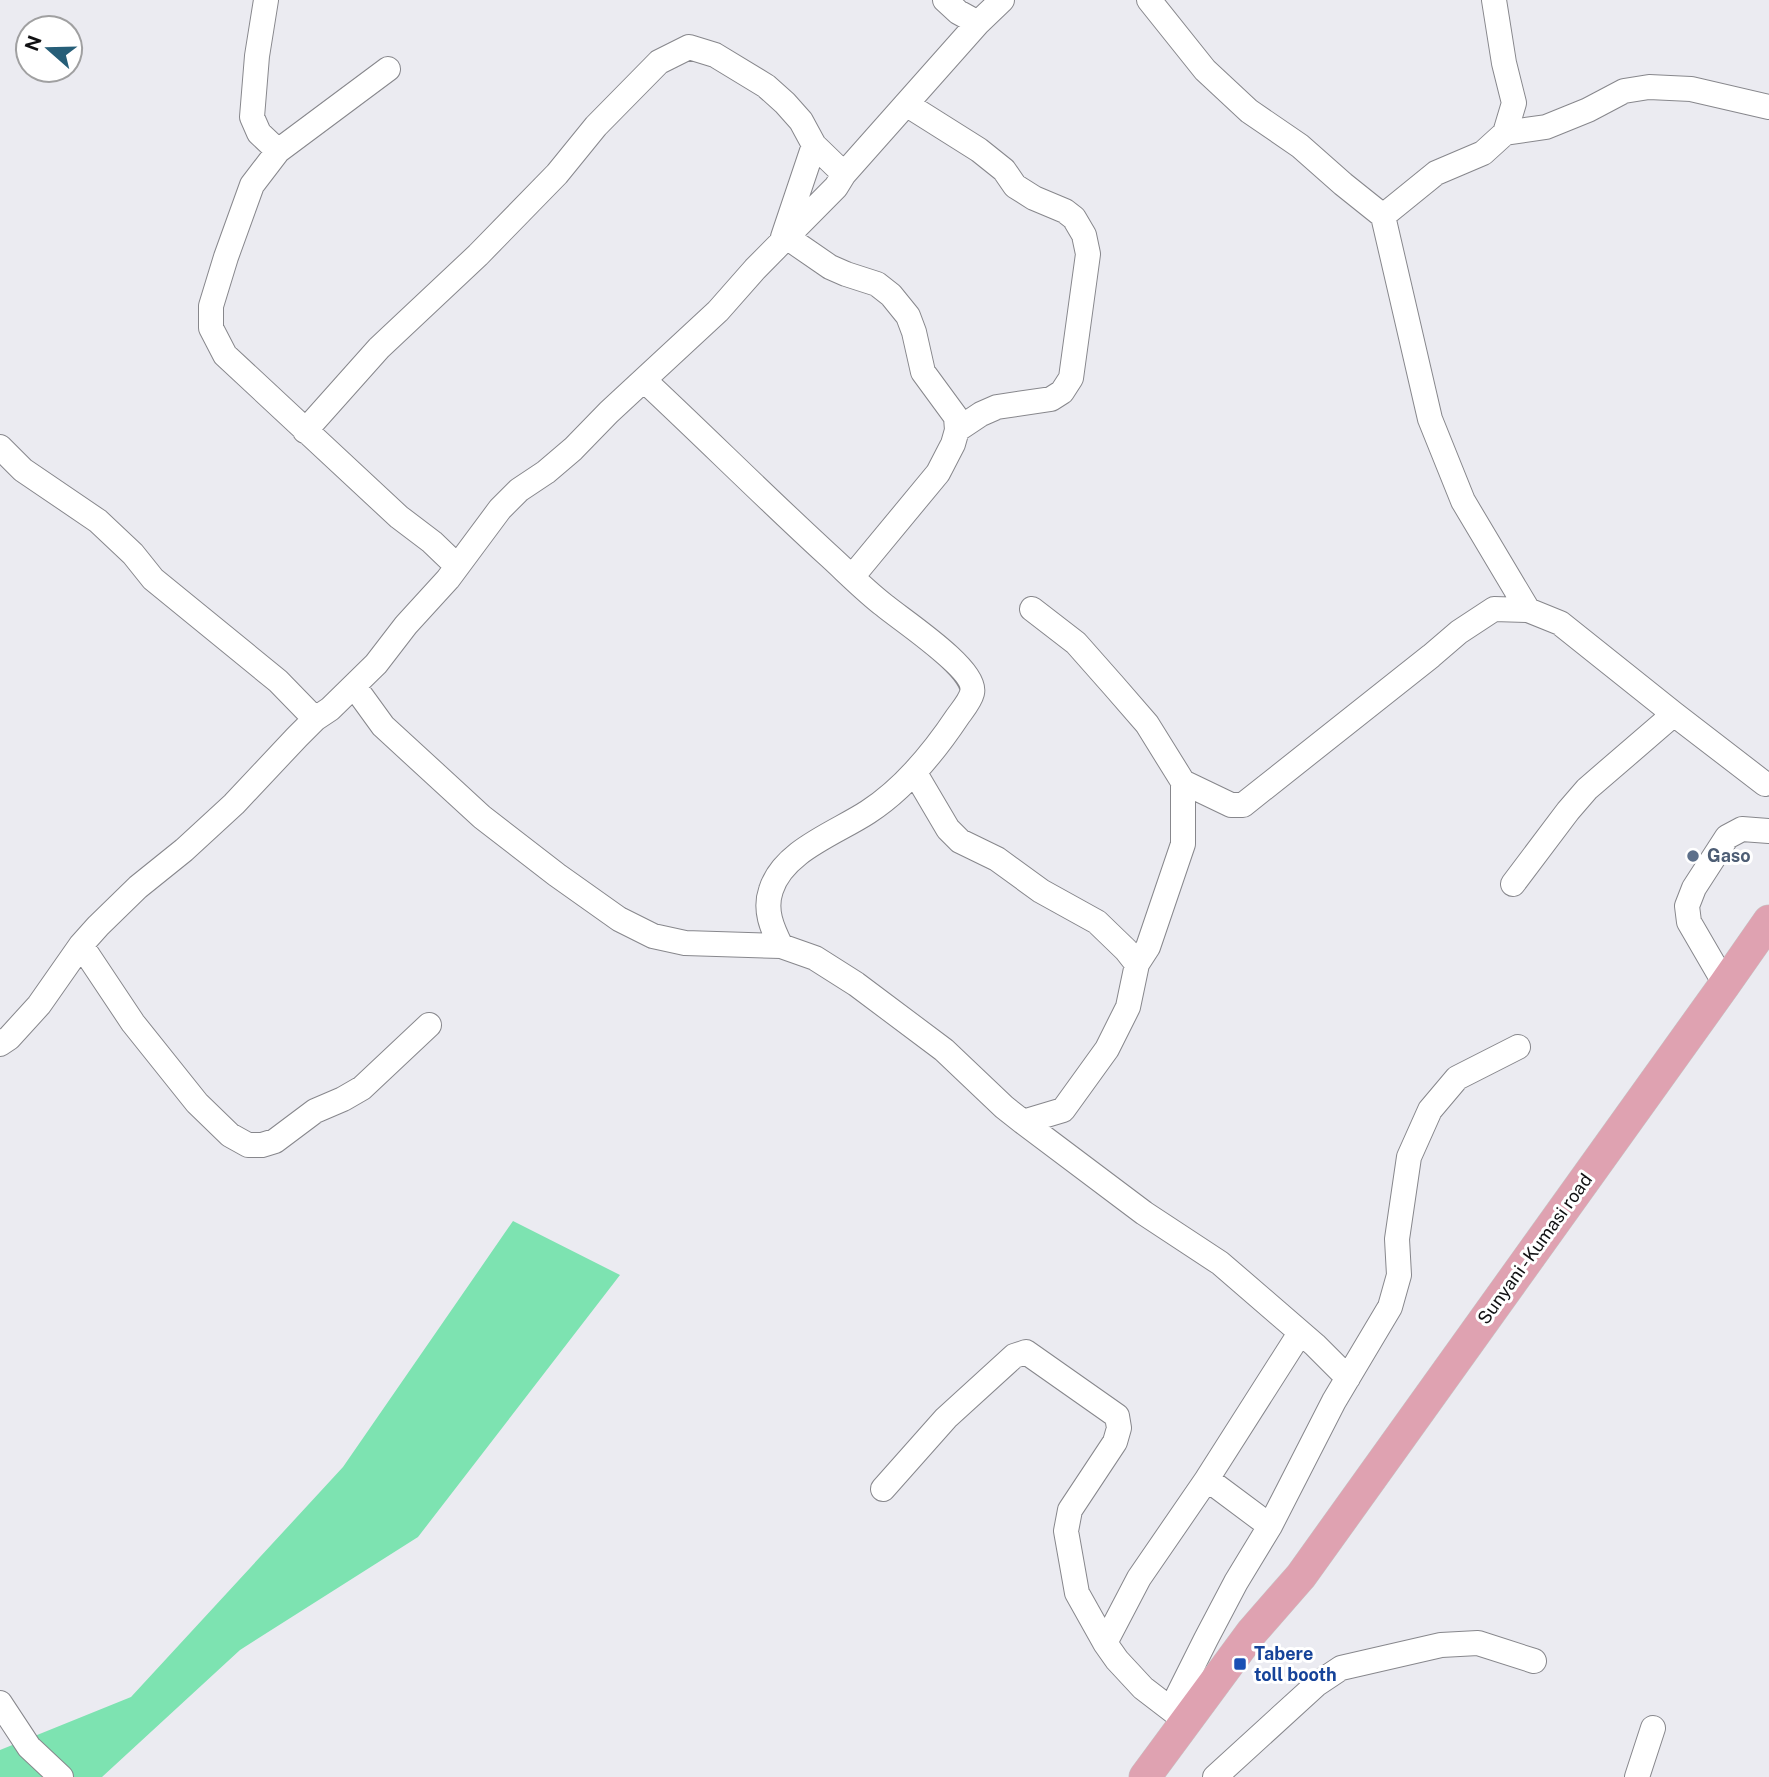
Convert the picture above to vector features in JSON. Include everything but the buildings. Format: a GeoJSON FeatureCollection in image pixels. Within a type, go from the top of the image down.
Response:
{"type":"FeatureCollection","features":[{"type":"Feature","properties":{"kind":"main road","name":"Sunyani - Kumasi road"},"geometry":{"type":"LineString","coordinates":[[1301,1576],[1769,921]]}},
{"type":"Feature","properties":{"kind":"main road"},"geometry":{"type":"LineString","coordinates":[[1145,1777],[1180,1717],[1301,1576]]}},
{"type":"Feature","properties":{"kind":"main road"},"geometry":{"type":"LineString","coordinates":[[1167,1777],[1265,1644],[1301,1576]]}},
{"type":"Feature","properties":{"kind":"street"},"geometry":{"type":"LineString","coordinates":[[266,0],[257,56],[252,117],[259,133],[278,151]]}},
{"type":"Feature","properties":{"kind":"street"},"geometry":{"type":"LineString","coordinates":[[945,0],[958,12],[978,23]]}},
{"type":"Feature","properties":{"kind":"street"},"geometry":{"type":"LineString","coordinates":[[0,1044],[9,1038],[39,1005],[81,945],[98,926],[138,887],[234,804],[376,664],[500,509],[519,490],[573,449],[718,311],[836,187],[844,174],[906,104],[1002,0]]}},
{"type":"Feature","properties":{"kind":"street"},"geometry":{"type":"LineString","coordinates":[[1149,0],[1205,70],[1249,111],[1300,146],[1383,216],[1430,419],[1463,501],[1528,610]]}},
{"type":"Feature","properties":{"kind":"street"},"geometry":{"type":"LineString","coordinates":[[1494,0],[1504,63],[1514,103],[1506,133]]}},
{"type":"Feature","properties":{"kind":"street"},"geometry":{"type":"LineString","coordinates":[[305,431],[379,348],[478,255],[557,174],[596,126],[659,62],[689,47],[715,55],[766,86],[801,121],[814,145],[844,174]]}},
{"type":"Feature","properties":{"kind":"street"},"geometry":{"type":"LineString","coordinates":[[388,69],[278,151],[252,185],[211,306],[211,328],[225,355],[399,517],[432,542],[457,566]]}},
{"type":"Feature","properties":{"kind":"street"},"geometry":{"type":"LineString","coordinates":[[1383,216],[1436,173],[1483,153],[1506,133],[1546,127],[1588,110],[1624,91],[1649,87],[1691,89],[1769,107]]}},
{"type":"Feature","properties":{"kind":"street"},"geometry":{"type":"LineString","coordinates":[[906,104],[979,150],[1003,170],[1015,186],[1034,198],[1065,211],[1084,235],[1088,254],[1071,378],[1062,392],[1051,399],[997,407],[957,430]]}},
{"type":"Feature","properties":{"kind":"street"},"geometry":{"type":"LineString","coordinates":[[784,241],[814,145]]}},
{"type":"Feature","properties":{"kind":"street"},"geometry":{"type":"LineString","coordinates":[[784,241],[830,267],[877,284],[891,295],[908,316],[915,332],[923,372],[956,417],[957,430],[953,444],[938,473],[852,577]]}},
{"type":"Feature","properties":{"kind":"street"},"geometry":{"type":"LineString","coordinates":[[645,381],[761,494],[852,577],[883,605],[948,655],[973,685],[972,695],[951,727],[915,772],[869,812],[806,848],[783,869],[771,887],[768,902],[769,916],[781,946]]}},
{"type":"Feature","properties":{"kind":"street"},"geometry":{"type":"LineString","coordinates":[[0,447],[23,470],[98,521],[133,554],[153,579],[278,681],[323,714],[383,726]]}},
{"type":"Feature","properties":{"kind":"street"},"geometry":{"type":"LineString","coordinates":[[1032,610],[1076,643],[1147,724],[1184,782],[1231,805],[1243,805],[1459,632],[1494,609],[1528,610],[1560,623],[1768,786]]}},
{"type":"Feature","properties":{"kind":"street"},"geometry":{"type":"LineString","coordinates":[[355,685],[383,726],[482,817],[556,875],[619,919],[653,936],[685,943],[781,946],[815,958],[856,984],[944,1050],[1023,1122],[1144,1213],[1220,1263],[1348,1378]]}},
{"type":"Feature","properties":{"kind":"street"},"geometry":{"type":"LineString","coordinates":[[1513,884],[1587,789],[1674,714]]}},
{"type":"Feature","properties":{"kind":"street"},"geometry":{"type":"LineString","coordinates":[[915,772],[948,829],[960,841],[997,859],[1041,891],[1097,922],[1137,964]]}},
{"type":"Feature","properties":{"kind":"street"},"geometry":{"type":"LineString","coordinates":[[1023,1122],[1063,1110],[1107,1049],[1128,1007],[1137,964],[1148,947],[1182,844],[1184,782]]}},
{"type":"Feature","properties":{"kind":"street"},"geometry":{"type":"LineString","coordinates":[[1725,984],[1689,922],[1687,905],[1694,888],[1727,838],[1742,829],[1769,831]]}},
{"type":"Feature","properties":{"kind":"street"},"geometry":{"type":"LineString","coordinates":[[81,945],[133,1023],[197,1103],[230,1135],[248,1144],[262,1145],[275,1141],[315,1111],[362,1088],[429,1026]]}},
{"type":"Feature","properties":{"kind":"street"},"geometry":{"type":"LineString","coordinates":[[1180,1717],[1184,1683],[1206,1639],[1270,1526],[1334,1401],[1390,1307],[1399,1275],[1397,1239],[1409,1157],[1430,1110],[1457,1078],[1518,1047]]}},
{"type":"Feature","properties":{"kind":"street"},"geometry":{"type":"LineString","coordinates":[[1105,1643],[1139,1578],[1207,1479],[1300,1333]]}},
{"type":"Feature","properties":{"kind":"street"},"geometry":{"type":"LineString","coordinates":[[883,1489],[946,1418],[1014,1356],[1026,1352],[1117,1416],[1119,1428],[1115,1442],[1070,1510],[1066,1531],[1077,1593],[1117,1660],[1143,1688],[1180,1717]]}},
{"type":"Feature","properties":{"kind":"street"},"geometry":{"type":"LineString","coordinates":[[1207,1479],[1270,1526]]}},
{"type":"Feature","properties":{"kind":"street"},"geometry":{"type":"LineString","coordinates":[[1215,1777],[1317,1684],[1341,1668],[1441,1645],[1478,1643],[1534,1661]]}},
{"type":"Feature","properties":{"kind":"street"},"geometry":{"type":"LineString","coordinates":[[0,1703],[29,1747],[61,1777]]}},
{"type":"Feature","properties":{"kind":"street"},"geometry":{"type":"LineString","coordinates":[[1637,1777],[1653,1728]]}},
{"type":"Feature","properties":{"kind":"green space"},"geometry":{"type":"Polygon","coordinates":[[[513,1221],[620,1275],[418,1537],[240,1650],[102,1777],[0,1777],[0,1750],[131,1697],[343,1467],[513,1221]]]}},
{"type":"Feature","properties":{"kind":"place","name":"Gaso"},"geometry":{"type":"Point","coordinates":[1693,856]}},
{"type":"Feature","properties":{"kind":"place","name":"Tabere toll booth"},"geometry":{"type":"Point","coordinates":[1240,1664]}}]}
